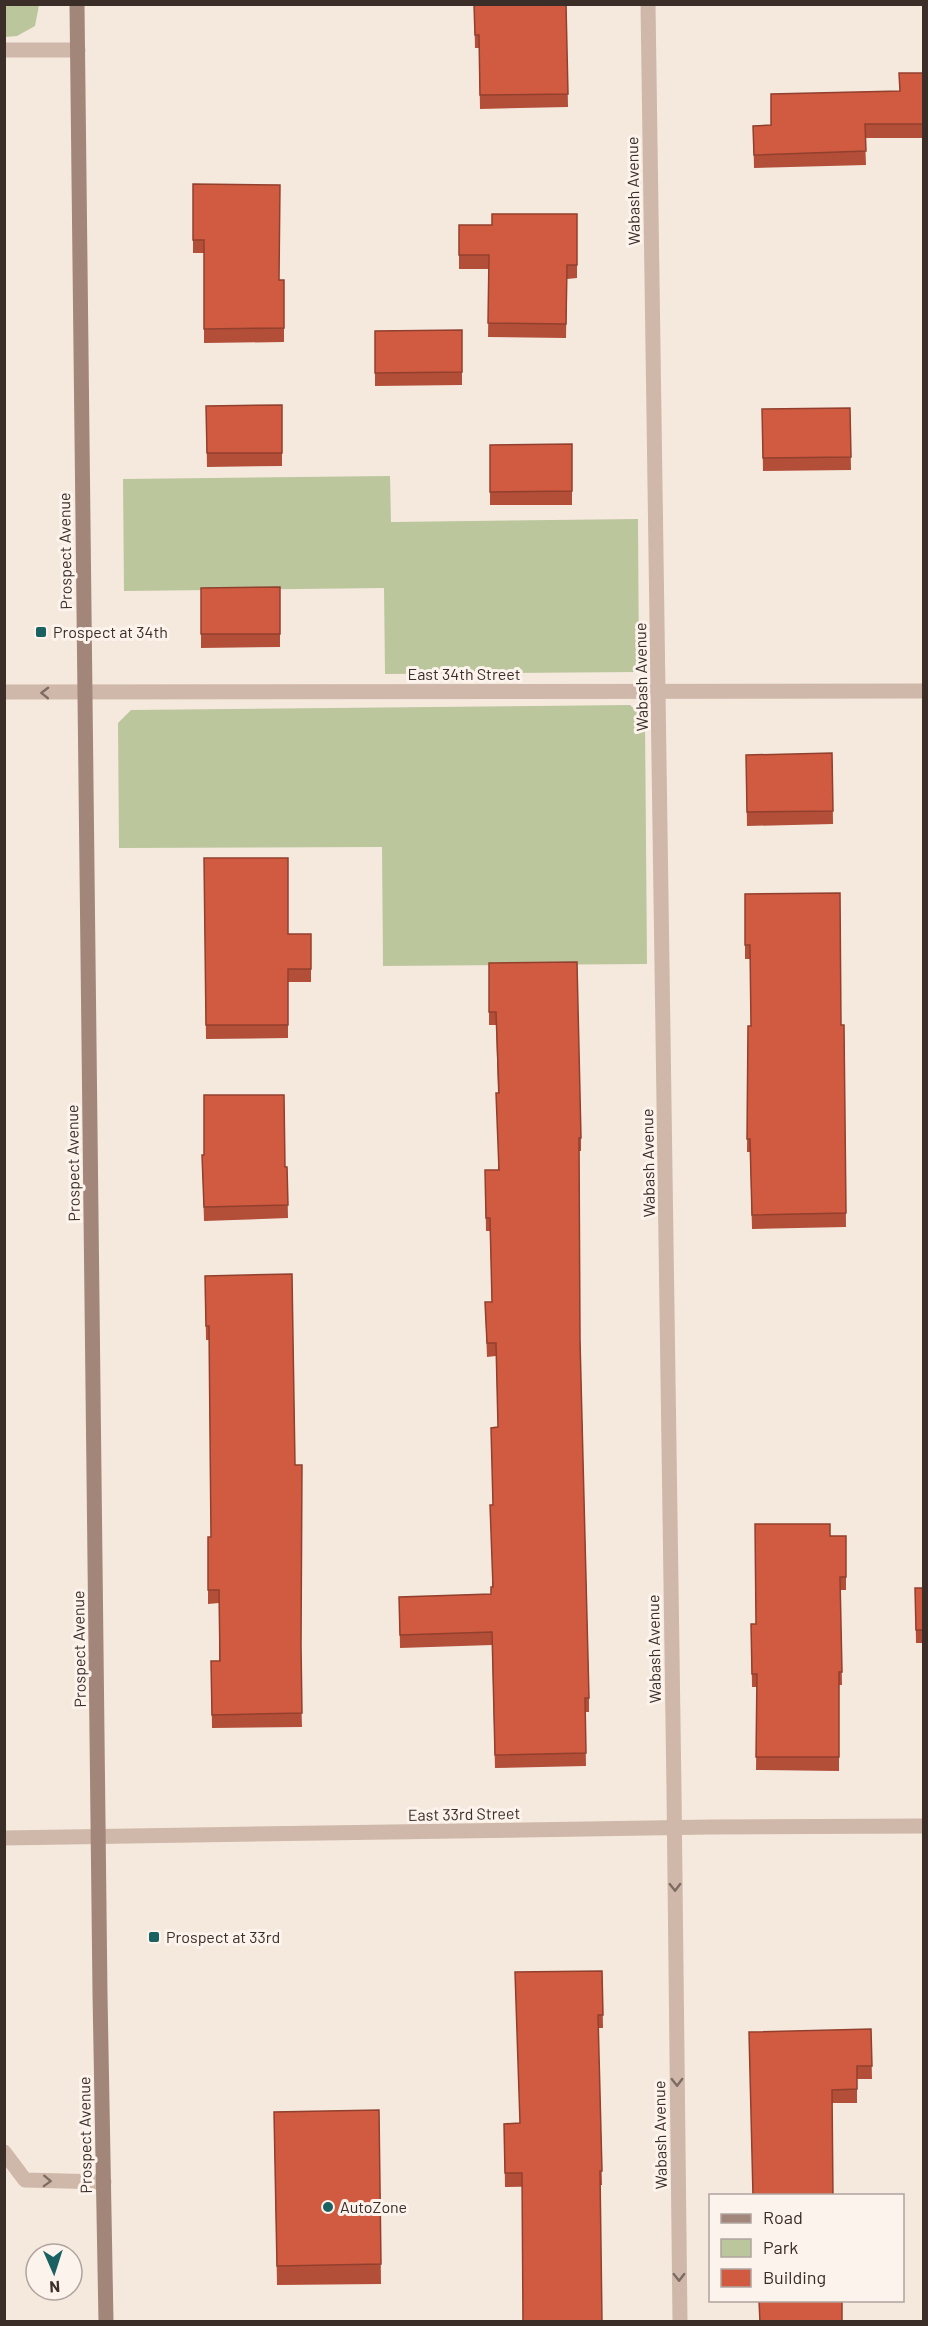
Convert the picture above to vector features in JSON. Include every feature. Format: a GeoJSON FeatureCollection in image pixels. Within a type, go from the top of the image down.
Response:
{"type":"FeatureCollection","features":[{"type":"Feature","properties":{"kind":"main road","name":"Prospect Avenue"},"geometry":{"type":"LineString","coordinates":[[77,4],[106,2322]]}},
{"type":"Feature","properties":{"kind":"street","name":"Wabash Avenue"},"geometry":{"type":"LineString","coordinates":[[648,4],[675,1828],[680,2322]]}},
{"type":"Feature","properties":{"kind":"street"},"geometry":{"type":"LineString","coordinates":[[4,50],[78,50]]}},
{"type":"Feature","properties":{"kind":"street","name":"East 34th Street"},"geometry":{"type":"LineString","coordinates":[[4,692],[924,690]]}},
{"type":"Feature","properties":{"kind":"street","name":"East 33rd Street"},"geometry":{"type":"LineString","coordinates":[[4,1838],[924,1826]]}},
{"type":"Feature","properties":{"kind":"street"},"geometry":{"type":"LineString","coordinates":[[4,2152],[25,2181],[104,2182]]}},
{"type":"Feature","properties":{"kind":"green space"},"geometry":{"type":"Polygon","coordinates":[[[4,5],[39,5],[35,26],[17,36],[5,37],[4,5]]]}},
{"type":"Feature","properties":{"kind":"green space"},"geometry":{"type":"Polygon","coordinates":[[[390,476],[391,522],[638,519],[639,672],[385,674],[384,588],[124,591],[123,479],[390,476]]]}},
{"type":"Feature","properties":{"kind":"green space"},"geometry":{"type":"Polygon","coordinates":[[[630,705],[645,719],[647,964],[383,966],[382,847],[119,848],[118,723],[131,710],[630,705]]]}},
{"type":"Feature","properties":{"kind":"building"},"geometry":{"type":"Polygon","coordinates":[[[474,4],[566,4],[568,94],[480,95],[479,35],[475,35],[474,4]]]}},
{"type":"Feature","properties":{"kind":"building"},"geometry":{"type":"Polygon","coordinates":[[[899,73],[924,73],[924,124],[865,124],[866,151],[754,155],[753,126],[771,125],[771,94],[900,91],[899,73]]]}},
{"type":"Feature","properties":{"kind":"building"},"geometry":{"type":"Polygon","coordinates":[[[193,184],[280,185],[279,280],[284,280],[284,328],[204,329],[204,240],[193,240],[193,184]]]}},
{"type":"Feature","properties":{"kind":"building"},"geometry":{"type":"Polygon","coordinates":[[[492,214],[577,214],[577,265],[567,265],[566,324],[488,323],[489,255],[459,255],[459,225],[492,225],[492,214]]]}},
{"type":"Feature","properties":{"kind":"building"},"geometry":{"type":"Polygon","coordinates":[[[462,330],[462,372],[375,373],[375,331],[462,330]]]}},
{"type":"Feature","properties":{"kind":"building"},"geometry":{"type":"Polygon","coordinates":[[[282,405],[282,453],[207,453],[206,406],[282,405]]]}},
{"type":"Feature","properties":{"kind":"building"},"geometry":{"type":"Polygon","coordinates":[[[850,408],[851,457],[763,458],[762,409],[850,408]]]}},
{"type":"Feature","properties":{"kind":"building"},"geometry":{"type":"Polygon","coordinates":[[[572,444],[572,491],[490,492],[490,445],[572,444]]]}},
{"type":"Feature","properties":{"kind":"building"},"geometry":{"type":"Polygon","coordinates":[[[280,587],[280,634],[201,634],[201,588],[280,587]]]}},
{"type":"Feature","properties":{"kind":"building"},"geometry":{"type":"Polygon","coordinates":[[[832,753],[833,811],[747,812],[746,755],[832,753]]]}},
{"type":"Feature","properties":{"kind":"building"},"geometry":{"type":"Polygon","coordinates":[[[204,858],[288,858],[288,934],[311,934],[311,969],[288,969],[288,1025],[206,1025],[204,858]]]}},
{"type":"Feature","properties":{"kind":"building"},"geometry":{"type":"Polygon","coordinates":[[[840,893],[846,1213],[752,1215],[750,1139],[747,1139],[748,1026],[751,1026],[750,945],[745,945],[745,894],[840,893]]]}},
{"type":"Feature","properties":{"kind":"building"},"geometry":{"type":"Polygon","coordinates":[[[577,962],[581,1138],[579,1138],[580,1340],[589,1698],[585,1698],[586,1753],[495,1755],[492,1632],[400,1635],[399,1597],[491,1594],[491,1587],[493,1587],[490,1505],[493,1505],[491,1428],[498,1427],[496,1343],[487,1343],[485,1302],[492,1302],[490,1218],[486,1218],[485,1170],[499,1170],[496,1093],[499,1093],[496,1012],[489,1012],[489,963],[577,962]]]}},
{"type":"Feature","properties":{"kind":"building"},"geometry":{"type":"Polygon","coordinates":[[[204,1095],[284,1095],[288,1205],[204,1207],[202,1155],[204,1155],[204,1095]]]}},
{"type":"Feature","properties":{"kind":"building"},"geometry":{"type":"Polygon","coordinates":[[[292,1274],[295,1465],[302,1465],[302,1713],[212,1715],[211,1661],[220,1661],[219,1590],[208,1590],[208,1537],[211,1537],[209,1326],[206,1326],[205,1276],[292,1274]]]}},
{"type":"Feature","properties":{"kind":"building"},"geometry":{"type":"Polygon","coordinates":[[[755,1524],[830,1524],[830,1536],[846,1536],[846,1577],[840,1577],[842,1672],[839,1672],[839,1757],[756,1757],[757,1674],[752,1674],[751,1624],[756,1624],[755,1524]]]}},
{"type":"Feature","properties":{"kind":"building"},"geometry":{"type":"Polygon","coordinates":[[[915,1588],[924,1588],[924,1630],[916,1630],[915,1588]]]}},
{"type":"Feature","properties":{"kind":"building"},"geometry":{"type":"Polygon","coordinates":[[[602,1971],[603,2015],[598,2015],[602,2171],[600,2171],[602,2322],[523,2322],[522,2173],[505,2173],[504,2124],[520,2123],[515,1972],[602,1971]]]}},
{"type":"Feature","properties":{"kind":"building"},"geometry":{"type":"Polygon","coordinates":[[[871,2029],[872,2066],[857,2066],[857,2089],[832,2090],[833,2194],[753,2194],[749,2032],[871,2029]]]}},
{"type":"Feature","properties":{"kind":"building","name":"AutoZone"},"geometry":{"type":"Polygon","coordinates":[[[379,2110],[381,2264],[277,2266],[274,2112],[379,2110]]]}},
{"type":"Feature","properties":{"kind":"building"},"geometry":{"type":"Polygon","coordinates":[[[759,2302],[842,2302],[842,2322],[760,2322],[759,2302]]]}},
{"type":"Feature","properties":{"kind":"place","name":"Prospect at 34th"},"geometry":{"type":"Point","coordinates":[41,632]}},
{"type":"Feature","properties":{"kind":"place","name":"Prospect at 33rd"},"geometry":{"type":"Point","coordinates":[154,1937]}},
{"type":"Feature","properties":{"kind":"place","name":"AutoZone"},"geometry":{"type":"Point","coordinates":[328,2207]}}]}
